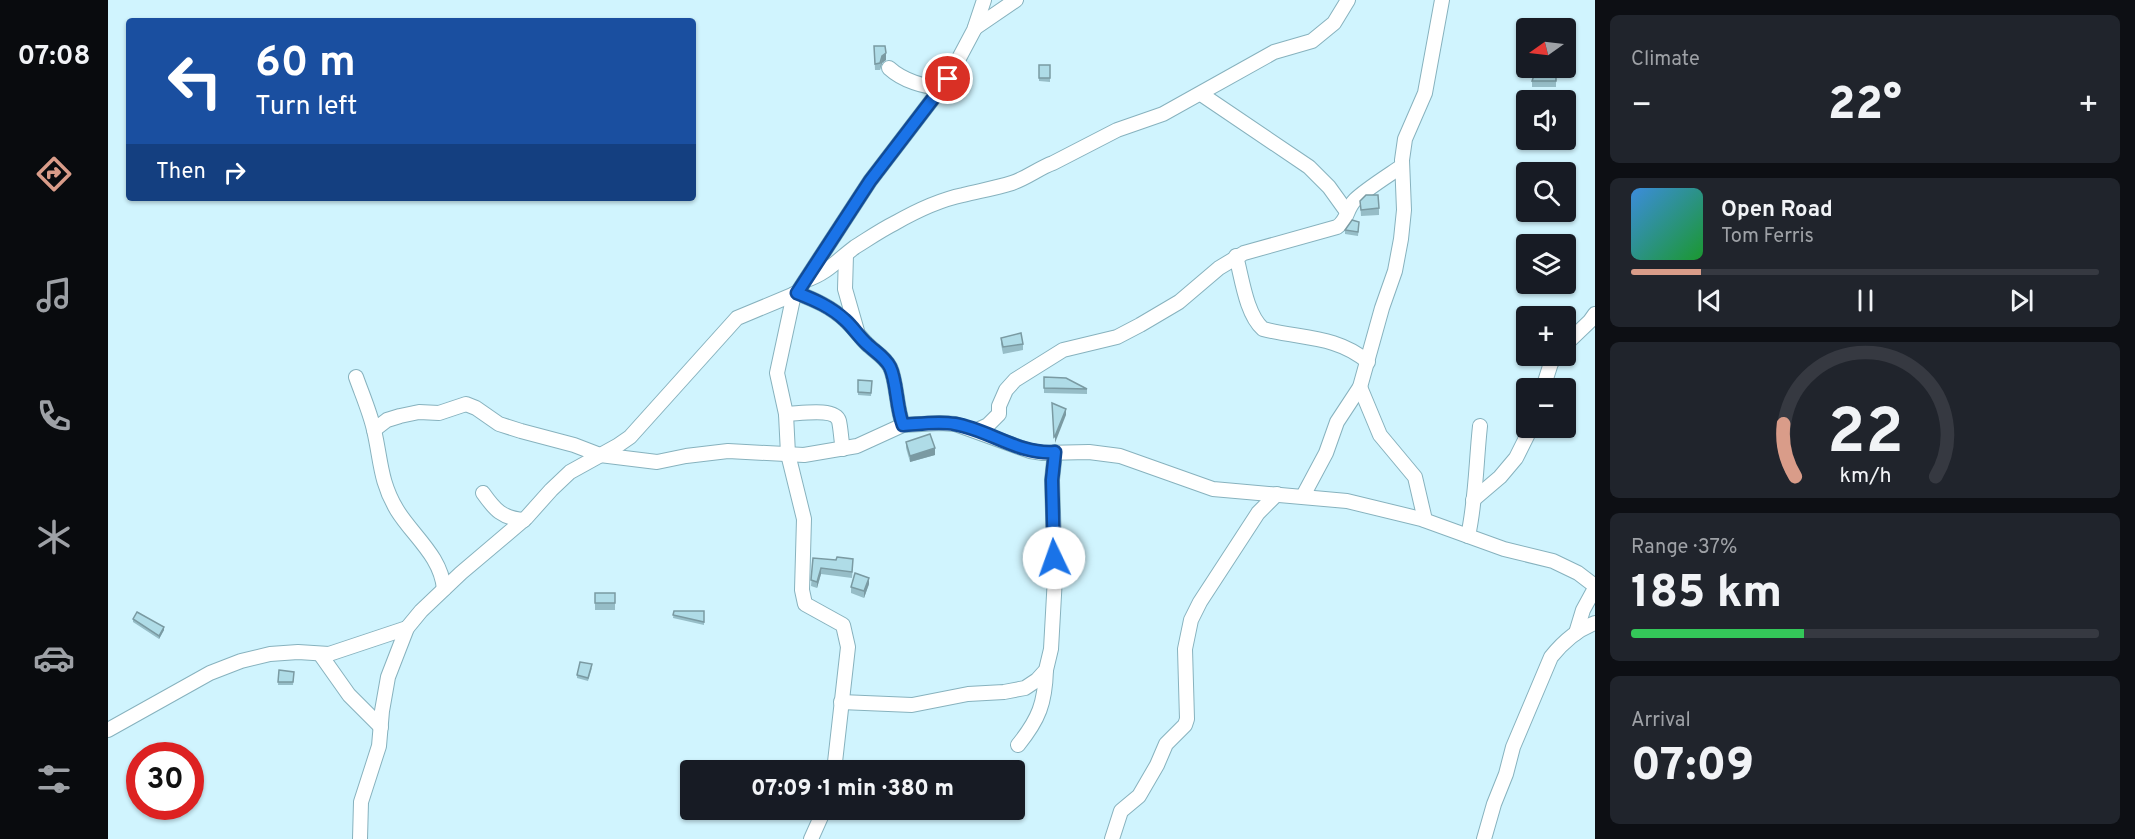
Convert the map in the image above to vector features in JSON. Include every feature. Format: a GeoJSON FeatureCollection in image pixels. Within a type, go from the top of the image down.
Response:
{"type":"FeatureCollection","features":[{"type":"Feature","properties":{"kind":"street"},"geometry":{"type":"LineString","coordinates":[[835,760],[848,647],[843,625],[805,604],[802,590],[804,519],[788,454],[786,414],[777,373],[796,293],[870,181],[948,79],[974,30],[984,0]]}},
{"type":"Feature","properties":{"kind":"street"},"geometry":{"type":"LineString","coordinates":[[974,30],[993,14],[1016,0]]}},
{"type":"Feature","properties":{"kind":"street"},"geometry":{"type":"LineString","coordinates":[[806,280],[825,272],[892,224],[915,213],[962,195],[1015,182],[1102,138],[1163,114],[1274,52],[1312,41],[1334,23],[1348,0]]}},
{"type":"Feature","properties":{"kind":"street"},"geometry":{"type":"LineString","coordinates":[[1303,496],[1326,453],[1337,422],[1360,387],[1395,271],[1404,210],[1402,166],[1405,139],[1425,93],[1442,0]]}},
{"type":"Feature","properties":{"kind":"street"},"geometry":{"type":"LineString","coordinates":[[889,68],[917,83],[932,88],[942,87]]}},
{"type":"Feature","properties":{"kind":"street"},"geometry":{"type":"LineString","coordinates":[[1201,94],[1309,167],[1329,187],[1347,212]]}},
{"type":"Feature","properties":{"kind":"street"},"geometry":{"type":"LineString","coordinates":[[976,430],[988,425],[999,414],[999,406],[1006,390],[1015,380],[1047,358],[1063,350],[1117,337],[1140,325],[1179,302],[1236,256],[1337,227],[1346,219],[1347,212],[1356,199],[1402,166]]}},
{"type":"Feature","properties":{"kind":"street"},"geometry":{"type":"LineString","coordinates":[[846,255],[845,289],[858,336]]}},
{"type":"Feature","properties":{"kind":"street"},"geometry":{"type":"LineString","coordinates":[[1236,256],[1250,310],[1255,322],[1263,329],[1337,343],[1355,351],[1368,362]]}},
{"type":"Feature","properties":{"kind":"street"},"geometry":{"type":"LineString","coordinates":[[360,839],[361,802],[380,746],[388,677],[406,628],[444,589],[524,520],[570,472],[630,437],[737,318],[796,293],[829,307],[847,322],[890,367],[898,412],[903,425]]}},
{"type":"Feature","properties":{"kind":"street"},"geometry":{"type":"LineString","coordinates":[[1576,334],[1595,314]]}},
{"type":"Feature","properties":{"kind":"street"},"geometry":{"type":"LineString","coordinates":[[356,377],[374,430],[382,477],[397,510],[424,544],[436,565],[443,579],[444,589]]}},
{"type":"Feature","properties":{"kind":"street"},"geometry":{"type":"LineString","coordinates":[[1360,387],[1380,435],[1414,477],[1425,520]]}},
{"type":"Feature","properties":{"kind":"street"},"geometry":{"type":"LineString","coordinates":[[374,430],[387,420],[400,416],[419,412],[439,413],[466,404],[500,424],[600,455],[657,462],[729,451],[804,455],[857,446],[903,425],[956,424],[1030,451],[1089,452],[1120,456],[1213,489],[1347,501],[1425,520],[1504,549],[1553,561],[1594,582],[1576,633]]}},
{"type":"Feature","properties":{"kind":"street"},"geometry":{"type":"LineString","coordinates":[[786,414],[832,412],[839,420],[843,449]]}},
{"type":"Feature","properties":{"kind":"street"},"geometry":{"type":"LineString","coordinates":[[1468,536],[1474,509],[1480,426]]}},
{"type":"Feature","properties":{"kind":"street"},"geometry":{"type":"LineString","coordinates":[[1473,500],[1500,477],[1516,458],[1526,438]]}},
{"type":"Feature","properties":{"kind":"street"},"geometry":{"type":"LineString","coordinates":[[1018,745],[1032,726],[1042,706],[1051,649],[1055,577],[1052,480],[1055,452]]}},
{"type":"Feature","properties":{"kind":"street"},"geometry":{"type":"LineString","coordinates":[[483,493],[495,509],[508,518],[524,520]]}},
{"type":"Feature","properties":{"kind":"street"},"geometry":{"type":"LineString","coordinates":[[1112,839],[1121,811],[1138,796],[1157,765],[1166,744],[1185,726],[1187,719],[1185,649],[1191,620],[1200,602],[1258,513],[1277,494]]}},
{"type":"Feature","properties":{"kind":"street"},"geometry":{"type":"LineString","coordinates":[[1484,839],[1513,747],[1551,657],[1581,628],[1595,623]]}},
{"type":"Feature","properties":{"kind":"street"},"geometry":{"type":"LineString","coordinates":[[108,730],[210,673],[241,661],[270,654],[298,652],[329,654],[406,628]]}},
{"type":"Feature","properties":{"kind":"street"},"geometry":{"type":"LineString","coordinates":[[320,654],[349,695],[381,727]]}},
{"type":"Feature","properties":{"kind":"street"},"geometry":{"type":"LineString","coordinates":[[841,702],[912,705],[968,694],[1004,692],[1025,688],[1046,670]]}},
{"type":"Feature","properties":{"kind":"street"},"geometry":{"type":"LineString","coordinates":[[812,839],[820,820]]}},
{"type":"Feature","properties":{"kind":"building"},"geometry":{"type":"Polygon","coordinates":[[[874,46],[885,46],[886,53],[882,56],[880,63],[875,64],[874,46]]]}},
{"type":"Feature","properties":{"kind":"building"},"geometry":{"type":"Polygon","coordinates":[[[1039,65],[1050,65],[1050,78],[1039,78],[1039,65]]]}},
{"type":"Feature","properties":{"kind":"building"},"geometry":{"type":"Polygon","coordinates":[[[1533,78],[1556,78],[1556,81],[1532,81],[1533,78]]]}},
{"type":"Feature","properties":{"kind":"building"},"geometry":{"type":"Polygon","coordinates":[[[1366,195],[1378,195],[1379,208],[1361,210],[1360,201],[1366,195]]]}},
{"type":"Feature","properties":{"kind":"building"},"geometry":{"type":"Polygon","coordinates":[[[1352,220],[1359,222],[1358,232],[1345,230],[1352,220]]]}},
{"type":"Feature","properties":{"kind":"building"},"geometry":{"type":"Polygon","coordinates":[[[1021,333],[1023,344],[1003,347],[1001,338],[1021,333]]]}},
{"type":"Feature","properties":{"kind":"building"},"geometry":{"type":"Polygon","coordinates":[[[1044,377],[1066,378],[1087,389],[1044,388],[1044,377]]]}},
{"type":"Feature","properties":{"kind":"building"},"geometry":{"type":"Polygon","coordinates":[[[858,380],[872,381],[871,393],[858,392],[858,380]]]}},
{"type":"Feature","properties":{"kind":"building"},"geometry":{"type":"Polygon","coordinates":[[[1052,403],[1066,409],[1054,437],[1052,403]]]}},
{"type":"Feature","properties":{"kind":"building"},"geometry":{"type":"Polygon","coordinates":[[[930,434],[935,448],[910,456],[906,442],[930,434]]]}},
{"type":"Feature","properties":{"kind":"building"},"geometry":{"type":"Polygon","coordinates":[[[837,557],[853,559],[852,572],[821,568],[817,582],[811,580],[813,558],[836,560],[837,557]]]}},
{"type":"Feature","properties":{"kind":"building"},"geometry":{"type":"Polygon","coordinates":[[[855,573],[869,578],[864,591],[851,587],[855,573]]]}},
{"type":"Feature","properties":{"kind":"building"},"geometry":{"type":"Polygon","coordinates":[[[595,593],[615,593],[615,603],[595,603],[595,593]]]}},
{"type":"Feature","properties":{"kind":"building"},"geometry":{"type":"Polygon","coordinates":[[[674,611],[704,611],[704,622],[673,615],[674,611]]]}},
{"type":"Feature","properties":{"kind":"building"},"geometry":{"type":"Polygon","coordinates":[[[137,612],[164,627],[159,636],[133,619],[137,612]]]}},
{"type":"Feature","properties":{"kind":"building"},"geometry":{"type":"Polygon","coordinates":[[[580,662],[592,664],[588,678],[577,675],[580,662]]]}},
{"type":"Feature","properties":{"kind":"building"},"geometry":{"type":"Polygon","coordinates":[[[279,670],[294,672],[293,682],[278,682],[279,670]]]}},
{"type":"Feature","properties":{"kind":"route"},"geometry":{"type":"LineString","coordinates":[[948,79],[870,181],[797,293],[829,307],[882,357],[890,367],[898,412],[903,425],[956,424],[1030,451],[1055,452],[1052,480],[1054,558]]}}]}
